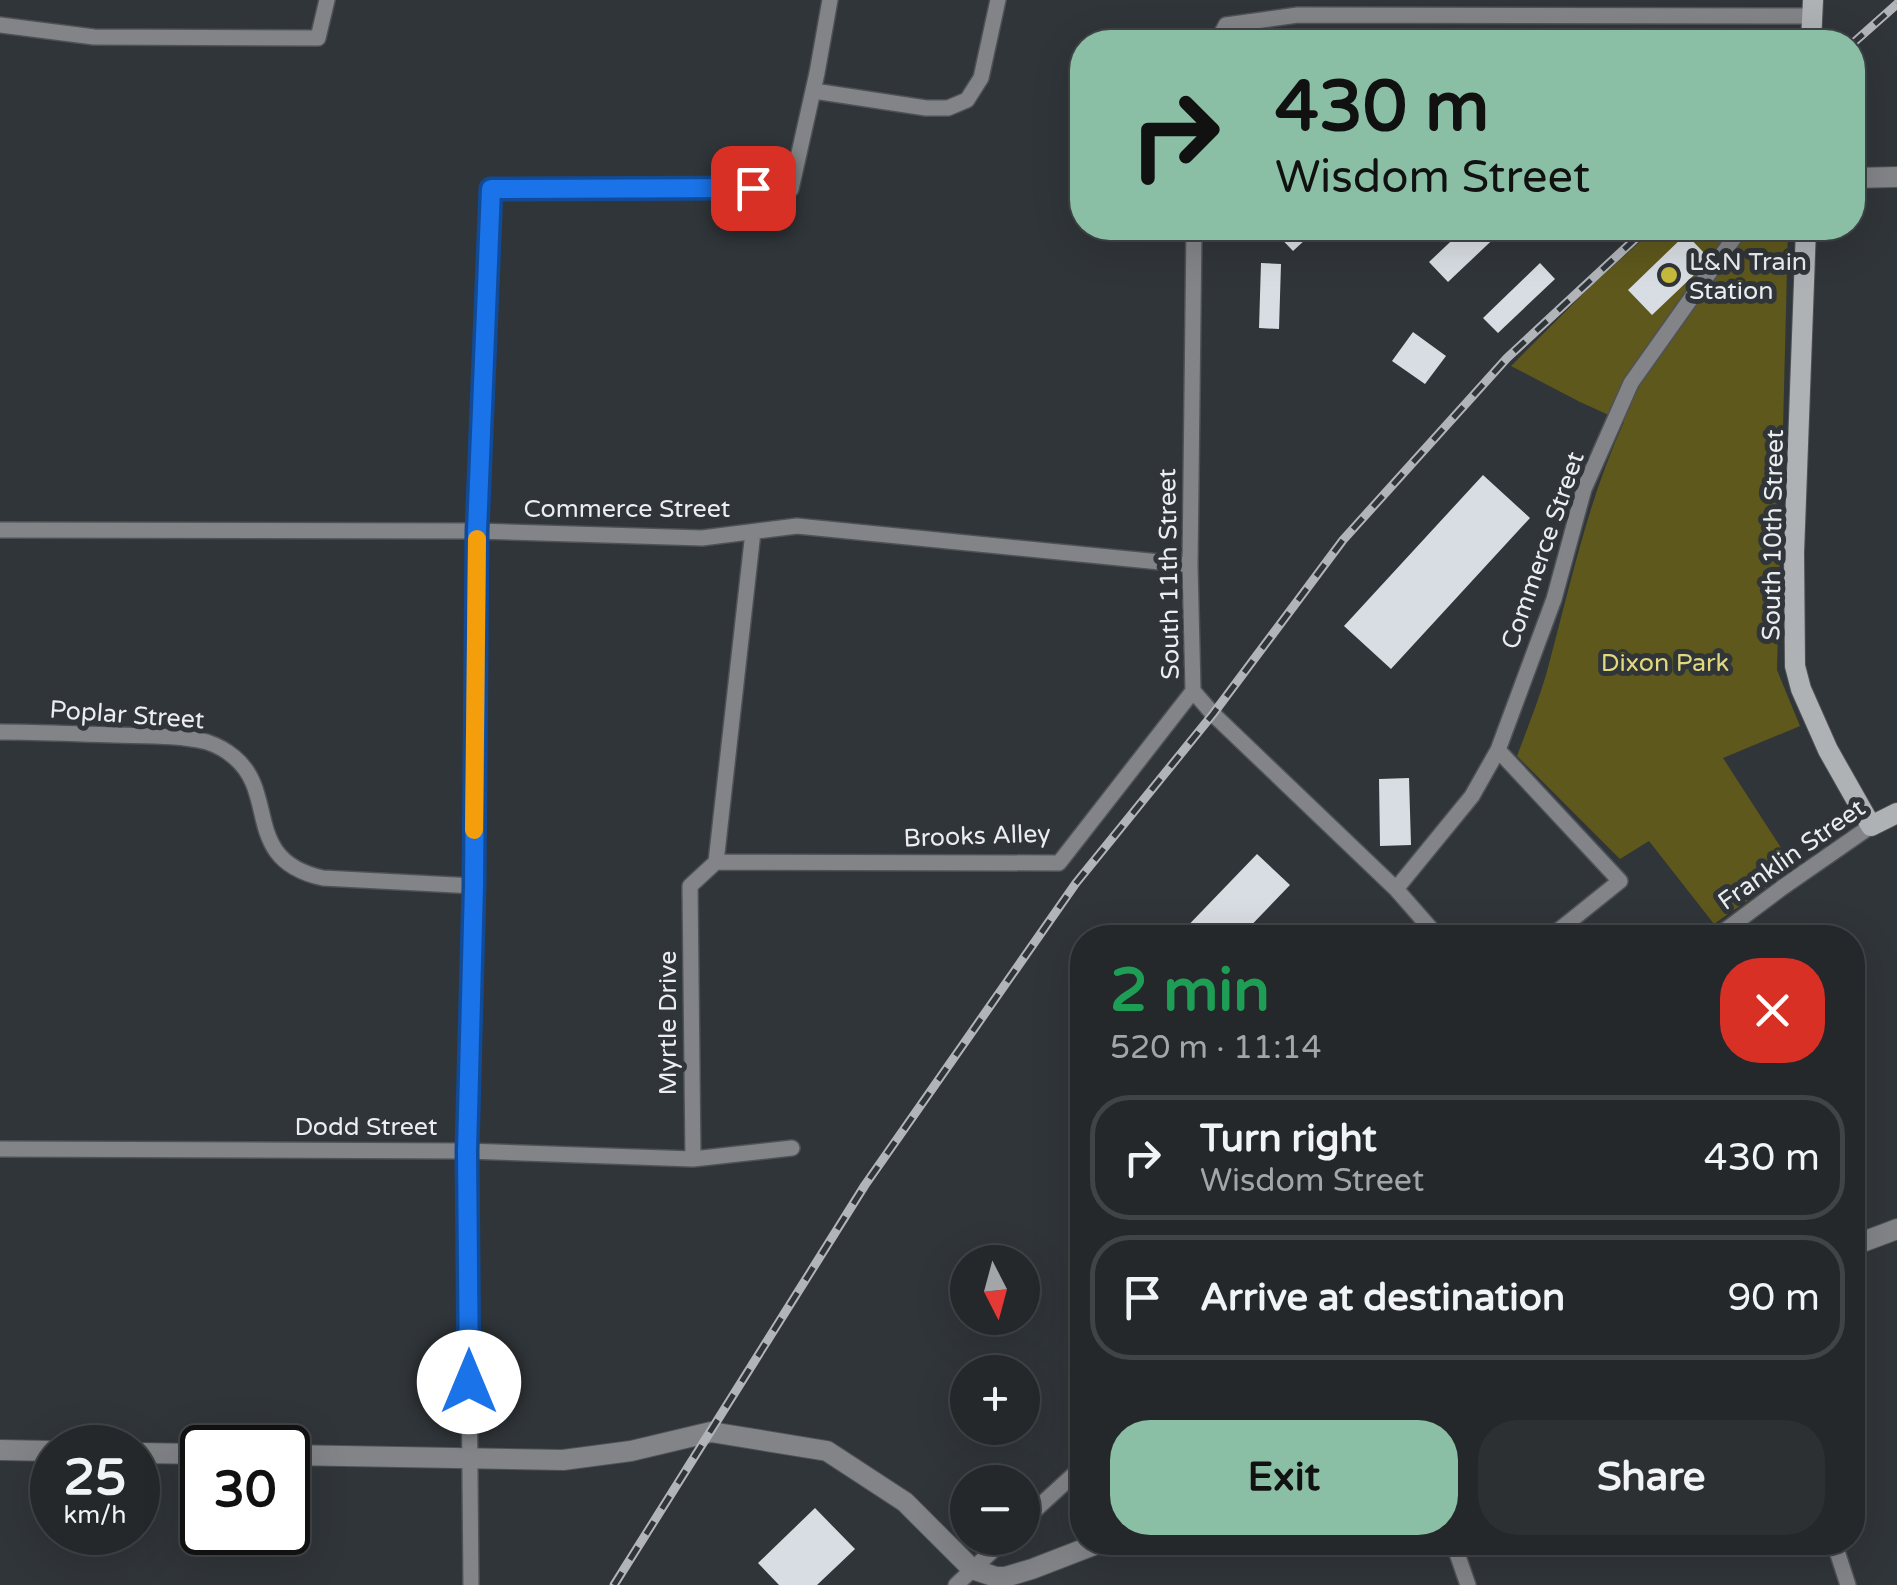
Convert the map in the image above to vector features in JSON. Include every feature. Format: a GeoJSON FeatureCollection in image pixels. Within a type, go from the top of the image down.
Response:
{"type":"FeatureCollection","features":[{"type":"Feature","properties":{"kind":"main road","name":"South 10th Street"},"geometry":{"type":"LineString","coordinates":[[1806,240],[1794,553],[1794,666],[1828,750],[1871,826]]}},
{"type":"Feature","properties":{"kind":"main road","name":"Franklin Street"},"geometry":{"type":"LineString","coordinates":[[1871,826],[1897,813]]}},
{"type":"Feature","properties":{"kind":"street"},"geometry":{"type":"LineString","coordinates":[[0,24],[94,37],[318,38],[328,0]]}},
{"type":"Feature","properties":{"kind":"street"},"geometry":{"type":"LineString","coordinates":[[471,1585],[467,1151],[477,531],[491,189],[791,188],[830,0]]}},
{"type":"Feature","properties":{"kind":"street"},"geometry":{"type":"LineString","coordinates":[[814,91],[926,108],[948,108],[967,100],[981,78],[998,0]]}},
{"type":"Feature","properties":{"kind":"street"},"geometry":{"type":"LineString","coordinates":[[1223,30],[1226,24],[1300,7],[1813,8]]}},
{"type":"Feature","properties":{"kind":"street"},"geometry":{"type":"LineString","coordinates":[[1865,178],[1897,178]]}},
{"type":"Feature","properties":{"kind":"street","name":"South 11th Street"},"geometry":{"type":"LineString","coordinates":[[1194,240],[1190,565],[1193,690],[1428,925]]}},
{"type":"Feature","properties":{"kind":"street","name":"Commerce Street"},"geometry":{"type":"LineString","coordinates":[[1396,889],[1472,796],[1498,750],[1554,599],[1584,490],[1631,383],[1732,240]]}},
{"type":"Feature","properties":{"kind":"street","name":"Commerce Street"},"geometry":{"type":"LineString","coordinates":[[0,530],[477,531],[702,538],[797,526],[1190,565]]}},
{"type":"Feature","properties":{"kind":"street"},"geometry":{"type":"LineString","coordinates":[[716,862],[753,532]]}},
{"type":"Feature","properties":{"kind":"street","name":"Brooks Alley"},"geometry":{"type":"LineString","coordinates":[[716,862],[1059,863],[1193,690]]}},
{"type":"Feature","properties":{"kind":"street","name":"Poplar Street"},"geometry":{"type":"LineString","coordinates":[[0,732],[151,736],[210,743],[233,755],[250,773],[268,837],[280,857],[303,874],[474,886]]}},
{"type":"Feature","properties":{"kind":"street"},"geometry":{"type":"LineString","coordinates":[[1498,750],[1620,880],[1566,925]]}},
{"type":"Feature","properties":{"kind":"street","name":"Franklin Street"},"geometry":{"type":"LineString","coordinates":[[1732,925],[1871,826]]}},
{"type":"Feature","properties":{"kind":"street","name":"Myrtle Drive"},"geometry":{"type":"LineString","coordinates":[[693,1158],[690,886],[716,862]]}},
{"type":"Feature","properties":{"kind":"street","name":"Dodd Street"},"geometry":{"type":"LineString","coordinates":[[0,1149],[467,1151],[693,1158],[792,1148]]}},
{"type":"Feature","properties":{"kind":"street"},"geometry":{"type":"LineString","coordinates":[[1865,1241],[1897,1229]]}},
{"type":"Feature","properties":{"kind":"street"},"geometry":{"type":"LineString","coordinates":[[310,1455],[563,1460],[631,1451],[711,1432],[827,1451],[905,1502],[972,1568],[996,1577],[1032,1570],[1070,1555]]}},
{"type":"Feature","properties":{"kind":"street"},"geometry":{"type":"LineString","coordinates":[[0,1450],[30,1451]]}},
{"type":"Feature","properties":{"kind":"street"},"geometry":{"type":"LineString","coordinates":[[1040,1506],[1070,1478]]}},
{"type":"Feature","properties":{"kind":"street"},"geometry":{"type":"LineString","coordinates":[[956,1585],[987,1555]]}},
{"type":"Feature","properties":{"kind":"street"},"geometry":{"type":"LineString","coordinates":[[1458,1555],[1468,1585]]}},
{"type":"Feature","properties":{"kind":"street"},"geometry":{"type":"LineString","coordinates":[[1838,1555],[1848,1585]]}},
{"type":"Feature","properties":{"kind":"green space","name":"Dixon Park"},"geometry":{"type":"Polygon","coordinates":[[[1642,240],[1788,240],[1777,670],[1800,726],[1723,758],[1794,868],[1714,924],[1649,841],[1620,859],[1517,756],[1546,675],[1589,515],[1624,422],[1511,366],[1642,240]]]}},
{"type":"Feature","properties":{"kind":"building"},"geometry":{"type":"Polygon","coordinates":[[[1282,240],[1305,240],[1293,251],[1282,240]]]}},
{"type":"Feature","properties":{"kind":"building"},"geometry":{"type":"Polygon","coordinates":[[[1452,240],[1492,240],[1448,282],[1429,262],[1452,240]]]}},
{"type":"Feature","properties":{"kind":"building","name":"L&N Train Station"},"geometry":{"type":"Polygon","coordinates":[[[1680,240],[1692,240],[1707,256],[1693,276],[1652,315],[1628,290],[1680,240]]]}},
{"type":"Feature","properties":{"kind":"building"},"geometry":{"type":"Polygon","coordinates":[[[1261,263],[1281,264],[1279,329],[1259,328],[1261,263]]]}},
{"type":"Feature","properties":{"kind":"building"},"geometry":{"type":"Polygon","coordinates":[[[1540,263],[1555,279],[1498,333],[1483,318],[1540,263]]]}},
{"type":"Feature","properties":{"kind":"building"},"geometry":{"type":"Polygon","coordinates":[[[1413,332],[1446,356],[1425,384],[1392,361],[1413,332]]]}},
{"type":"Feature","properties":{"kind":"building"},"geometry":{"type":"Polygon","coordinates":[[[1483,475],[1530,518],[1391,669],[1344,626],[1483,475]]]}},
{"type":"Feature","properties":{"kind":"building"},"geometry":{"type":"Polygon","coordinates":[[[1409,778],[1411,845],[1380,846],[1379,779],[1409,778]]]}},
{"type":"Feature","properties":{"kind":"building"},"geometry":{"type":"Polygon","coordinates":[[[1257,854],[1290,885],[1252,925],[1189,925],[1257,854]]]}},
{"type":"Feature","properties":{"kind":"building"},"geometry":{"type":"Polygon","coordinates":[[[815,1508],[855,1549],[817,1585],[779,1585],[758,1563],[815,1508]]]}},
{"type":"Feature","properties":{"kind":"railway"},"geometry":{"type":"LineString","coordinates":[[1865,32],[1897,4]]}},
{"type":"Feature","properties":{"kind":"railway"},"geometry":{"type":"LineString","coordinates":[[614,1585],[865,1185],[1076,883],[1213,714],[1343,540],[1507,358],[1634,240]]}},
{"type":"Feature","properties":{"kind":"slow traffic"},"geometry":{"type":"LineString","coordinates":[[474,830],[477,539]]}},
{"type":"Feature","properties":{"kind":"place","name":"L&N Train Station"},"geometry":{"type":"Point","coordinates":[1669,275]}},
{"type":"Feature","properties":{"kind":"route"},"geometry":{"type":"LineString","coordinates":[[469,1382],[467,1151],[477,531],[491,189],[753,188]]}}]}
